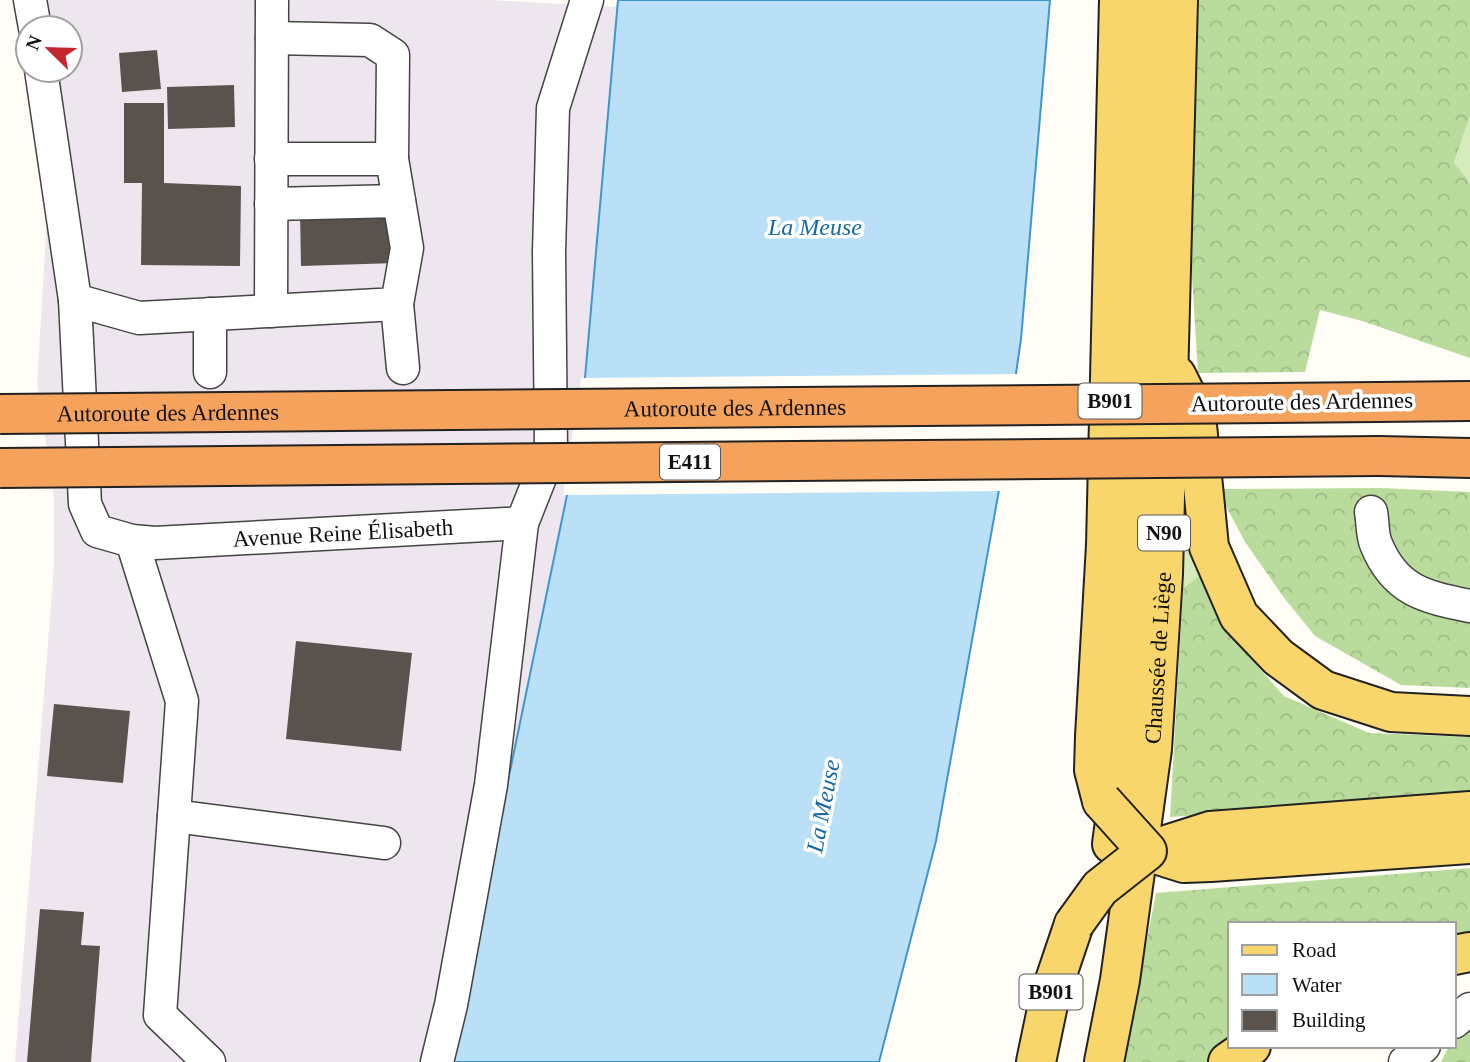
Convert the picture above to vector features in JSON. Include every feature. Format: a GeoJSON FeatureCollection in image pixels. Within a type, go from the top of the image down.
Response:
{"type":"FeatureCollection","features":[{"type":"Feature","properties":{"kind":"highway","name":"Autoroute des Ardennes"},"geometry":{"type":"LineString","coordinates":[[0,414],[1470,401]]}},
{"type":"Feature","properties":{"kind":"highway","name":"E411"},"geometry":{"type":"LineString","coordinates":[[0,468],[1379,456],[1470,458]]}},
{"type":"Feature","properties":{"kind":"main road","name":"B901"},"geometry":{"type":"LineString","coordinates":[[1119,0],[1106,545],[1094,770],[1102,801],[1147,851]]}},
{"type":"Feature","properties":{"kind":"main road","name":"Chaussée de Liège"},"geometry":{"type":"LineString","coordinates":[[1078,1062],[1097,961],[1125,747],[1135,573],[1150,0]]}},
{"type":"Feature","properties":{"kind":"main road","name":"Chaussée de Liège"},"geometry":{"type":"LineString","coordinates":[[1104,1062],[1120,980],[1153,749],[1163,575],[1178,0]]}},
{"type":"Feature","properties":{"kind":"main road"},"geometry":{"type":"LineString","coordinates":[[1168,360],[1196,415],[1209,547],[1239,616],[1278,657],[1323,690],[1391,712],[1470,716]]}},
{"type":"Feature","properties":{"kind":"main road","name":"B901"},"geometry":{"type":"LineString","coordinates":[[1210,847],[1470,811]]}},
{"type":"Feature","properties":{"kind":"main road","name":"B901"},"geometry":{"type":"LineString","coordinates":[[1036,1062],[1051,995],[1074,924],[1100,888],[1147,851],[1210,847],[1470,844]]}},
{"type":"Feature","properties":{"kind":"main road"},"geometry":{"type":"LineString","coordinates":[[1228,1062],[1248,1048]]}},
{"type":"Feature","properties":{"kind":"street"},"geometry":{"type":"LineString","coordinates":[[271,310],[272,0]]}},
{"type":"Feature","properties":{"kind":"street"},"geometry":{"type":"LineString","coordinates":[[437,1062],[451,1005],[491,785],[522,523],[551,450],[549,251],[553,108],[587,0]]}},
{"type":"Feature","properties":{"kind":"street"},"geometry":{"type":"LineString","coordinates":[[272,38],[370,40],[393,55],[392,159],[407,248],[397,304],[403,368]]}},
{"type":"Feature","properties":{"kind":"street","name":"Avenue Reine Élisabeth"},"geometry":{"type":"LineString","coordinates":[[43,84],[75,300],[85,504],[97,531],[132,541],[155,543],[522,523]]}},
{"type":"Feature","properties":{"kind":"street"},"geometry":{"type":"LineString","coordinates":[[271,159],[392,159]]}},
{"type":"Feature","properties":{"kind":"street"},"geometry":{"type":"LineString","coordinates":[[271,204],[399,201]]}},
{"type":"Feature","properties":{"kind":"street"},"geometry":{"type":"LineString","coordinates":[[75,300],[139,318],[397,304]]}},
{"type":"Feature","properties":{"kind":"street"},"geometry":{"type":"LineString","coordinates":[[210,314],[210,372]]}},
{"type":"Feature","properties":{"kind":"street"},"geometry":{"type":"LineString","coordinates":[[1371,512],[1375,543],[1398,581],[1430,598],[1470,606]]}},
{"type":"Feature","properties":{"kind":"street"},"geometry":{"type":"LineString","coordinates":[[132,541],[182,701],[160,1015],[209,1062]]}},
{"type":"Feature","properties":{"kind":"street"},"geometry":{"type":"LineString","coordinates":[[174,816],[384,842]]}},
{"type":"Feature","properties":{"kind":"street"},"geometry":{"type":"LineString","coordinates":[[1456,1020],[1470,1009]]}},
{"type":"Feature","properties":{"kind":"street"},"geometry":{"type":"LineString","coordinates":[[1405,1062],[1422,1048]]}},
{"type":"Feature","properties":{"kind":"shaded area"},"geometry":{"type":"Polygon","coordinates":[[[14,0],[492,0],[618,7],[585,378],[567,495],[450,1062],[15,1062],[54,567],[54,498],[37,383],[48,203],[28,84],[84,84],[84,14],[16,14],[14,0]]]}},
{"type":"Feature","properties":{"kind":"green space"},"geometry":{"type":"Polygon","coordinates":[[[1199,0],[1470,0],[1470,116],[1454,163],[1470,183],[1470,358],[1362,321],[1320,310],[1305,372],[1198,373],[1188,211],[1199,0]]]}},
{"type":"Feature","properties":{"kind":"green space"},"geometry":{"type":"Polygon","coordinates":[[[1470,116],[1470,183],[1454,164],[1470,116]]]}},
{"type":"Feature","properties":{"kind":"green space"},"geometry":{"type":"Polygon","coordinates":[[[1187,485],[1204,572],[1183,588],[1187,485]]]}},
{"type":"Feature","properties":{"kind":"green space"},"geometry":{"type":"Polygon","coordinates":[[[1380,488],[1470,492],[1470,688],[1401,685],[1315,636],[1245,542],[1217,489],[1380,488]]]}},
{"type":"Feature","properties":{"kind":"green space"},"geometry":{"type":"Polygon","coordinates":[[[1204,572],[1241,648],[1284,696],[1369,733],[1470,737],[1470,797],[1170,817],[1183,588],[1204,572]]]}},
{"type":"Feature","properties":{"kind":"green space"},"geometry":{"type":"Polygon","coordinates":[[[1470,868],[1470,934],[1456,937],[1456,922],[1228,922],[1228,1047],[1208,1062],[1123,1062],[1156,893],[1470,868]]]}},
{"type":"Feature","properties":{"kind":"green space"},"geometry":{"type":"Polygon","coordinates":[[[1470,1006],[1470,1062],[1441,1062],[1448,1048],[1456,1048],[1456,1033],[1470,1006]]]}},
{"type":"Feature","properties":{"kind":"water","name":"La Meuse"},"geometry":{"type":"Polygon","coordinates":[[[618,0],[1050,0],[1021,339],[999,490],[936,841],[879,1062],[450,1062],[567,495],[585,378],[618,0]]]}},
{"type":"Feature","properties":{"kind":"pier"},"geometry":{"type":"Polygon","coordinates":[[[1019,374],[1003,491],[563,495],[581,378],[1019,374]]]}},
{"type":"Feature","properties":{"kind":"building"},"geometry":{"type":"Polygon","coordinates":[[[157,50],[161,89],[122,92],[119,53],[157,50]]]}},
{"type":"Feature","properties":{"kind":"building"},"geometry":{"type":"Polygon","coordinates":[[[234,85],[235,127],[168,129],[167,87],[234,85]]]}},
{"type":"Feature","properties":{"kind":"building"},"geometry":{"type":"Polygon","coordinates":[[[124,103],[164,103],[164,183],[241,186],[240,266],[141,265],[142,183],[124,183],[124,103]]]}},
{"type":"Feature","properties":{"kind":"building"},"geometry":{"type":"Polygon","coordinates":[[[395,210],[396,263],[301,266],[300,212],[395,210]]]}},
{"type":"Feature","properties":{"kind":"building"},"geometry":{"type":"Polygon","coordinates":[[[296,641],[412,653],[401,751],[286,739],[296,641]]]}},
{"type":"Feature","properties":{"kind":"building"},"geometry":{"type":"Polygon","coordinates":[[[54,704],[130,711],[123,783],[47,776],[54,704]]]}},
{"type":"Feature","properties":{"kind":"building"},"geometry":{"type":"Polygon","coordinates":[[[40,909],[84,912],[81,945],[100,946],[91,1062],[27,1062],[40,909]]]}}]}
